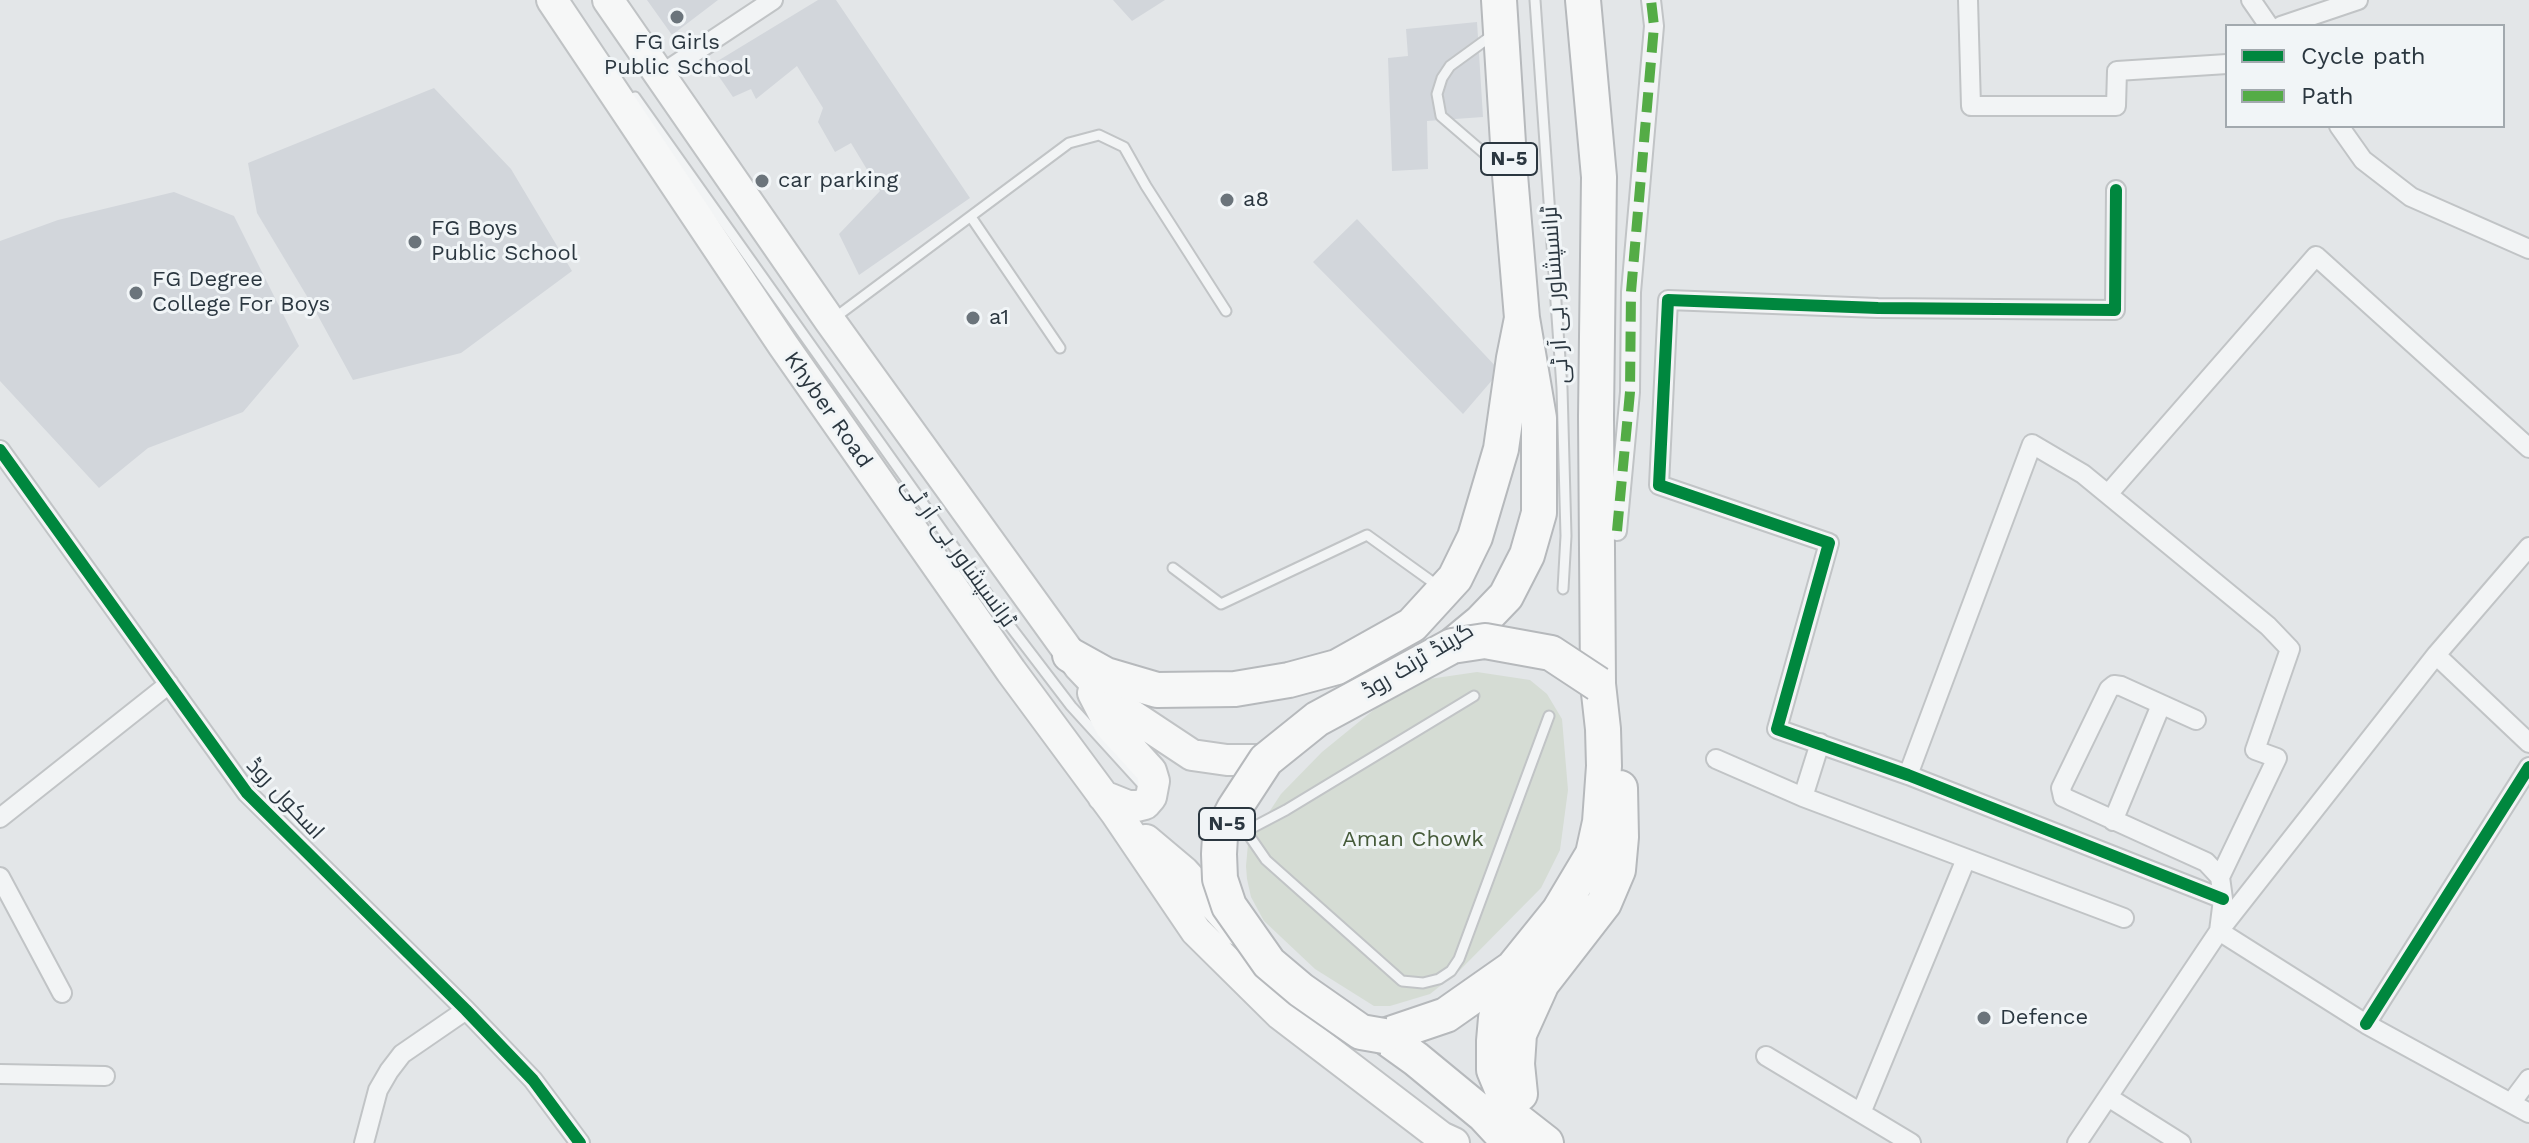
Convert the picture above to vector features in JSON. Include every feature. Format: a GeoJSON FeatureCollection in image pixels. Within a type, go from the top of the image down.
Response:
{"type":"FeatureCollection","features":[{"type":"Feature","properties":{"kind":"highway"},"geometry":{"type":"LineString","coordinates":[[1552,1143],[1520,1096],[1517,1064],[1519,1034],[1542,983],[1604,903],[1618,870],[1621,837],[1617,531],[1608,240],[1599,177],[1583,0]]}},
{"type":"Feature","properties":{"kind":"highway","name":"گرینڈ ٹرنک روڈ"},"geometry":{"type":"LineString","coordinates":[[1500,15],[1522,318],[1539,418],[1539,498],[1534,536],[1518,577],[1506,596],[1481,622],[1452,646],[1317,719],[1266,760],[1220,836],[1219,854],[1220,879],[1229,906],[1269,963],[1301,990],[1361,1032],[1384,1036],[1416,1059],[1484,1115],[1510,1143]]}},
{"type":"Feature","properties":{"kind":"highway"},"geometry":{"type":"LineString","coordinates":[[1384,1036],[1446,1015],[1513,968],[1559,911],[1593,854],[1600,822],[1604,766],[1598,684],[1596,416],[1599,177]]}},
{"type":"Feature","properties":{"kind":"highway"},"geometry":{"type":"LineString","coordinates":[[1074,661],[1106,675],[1157,690],[1235,689],[1289,680],[1337,667],[1412,625],[1455,578],[1480,523],[1501,449],[1522,318]]}},
{"type":"Feature","properties":{"kind":"highway"},"geometry":{"type":"LineString","coordinates":[[1452,646],[1485,641],[1551,653],[1598,684]]}},
{"type":"Feature","properties":{"kind":"highway"},"geometry":{"type":"LineString","coordinates":[[1513,968],[1496,1018],[1494,1070],[1514,1118],[1546,1143]]}},
{"type":"Feature","properties":{"kind":"main road","name":"Khyber Road"},"geometry":{"type":"LineString","coordinates":[[552,0],[801,371],[1011,671],[1110,804]]}},
{"type":"Feature","properties":{"kind":"main road"},"geometry":{"type":"LineString","coordinates":[[608,0],[830,321],[1074,661],[1110,726],[1151,771],[1154,781],[1151,797],[1145,804],[1110,804]]}},
{"type":"Feature","properties":{"kind":"main road"},"geometry":{"type":"LineString","coordinates":[[1074,661],[1115,704],[1192,755],[1227,760],[1266,760]]}},
{"type":"Feature","properties":{"kind":"main road"},"geometry":{"type":"LineString","coordinates":[[1110,804],[1184,872],[1269,963]]}},
{"type":"Feature","properties":{"kind":"main road"},"geometry":{"type":"LineString","coordinates":[[1110,804],[1196,931],[1280,1014],[1444,1141]]}},
{"type":"Feature","properties":{"kind":"street"},"geometry":{"type":"LineString","coordinates":[[660,75],[773,0]]}},
{"type":"Feature","properties":{"kind":"street"},"geometry":{"type":"LineString","coordinates":[[1617,531],[1630,392],[1631,292],[1654,26],[1651,0]]}},
{"type":"Feature","properties":{"kind":"street"},"geometry":{"type":"LineString","coordinates":[[1968,0],[1971,106],[2116,106],[2117,71],[2225,64]]}},
{"type":"Feature","properties":{"kind":"street"},"geometry":{"type":"LineString","coordinates":[[2251,0],[2268,24]]}},
{"type":"Feature","properties":{"kind":"street"},"geometry":{"type":"LineString","coordinates":[[2287,24],[2358,0]]}},
{"type":"Feature","properties":{"kind":"street"},"geometry":{"type":"LineString","coordinates":[[2340,128],[2363,160],[2411,197],[2528,246]]}},
{"type":"Feature","properties":{"kind":"street"},"geometry":{"type":"LineString","coordinates":[[2116,190],[2115,310],[1878,308],[1668,300],[1659,485],[1829,543],[1777,729],[1908,775],[2223,899]]}},
{"type":"Feature","properties":{"kind":"street"},"geometry":{"type":"LineString","coordinates":[[2108,494],[2316,256],[2529,448]]}},
{"type":"Feature","properties":{"kind":"street"},"geometry":{"type":"LineString","coordinates":[[1908,775],[2032,444],[2083,474],[2268,626],[2290,649],[2255,750],[2277,758],[2220,877],[2223,899],[2219,931]]}},
{"type":"Feature","properties":{"kind":"street","name":"اسکول روڈ"},"geometry":{"type":"LineString","coordinates":[[0,450],[247,793],[533,1080],[580,1143]]}},
{"type":"Feature","properties":{"kind":"street"},"geometry":{"type":"LineString","coordinates":[[2077,1143],[2219,931],[2436,655],[2529,547]]}},
{"type":"Feature","properties":{"kind":"street"},"geometry":{"type":"LineString","coordinates":[[2436,655],[2529,743]]}},
{"type":"Feature","properties":{"kind":"street"},"geometry":{"type":"LineString","coordinates":[[0,818],[169,684]]}},
{"type":"Feature","properties":{"kind":"street"},"geometry":{"type":"LineString","coordinates":[[2196,720],[2114,685],[2109,689],[2061,788],[2063,797],[2072,803],[2206,862],[2220,877]]}},
{"type":"Feature","properties":{"kind":"street"},"geometry":{"type":"LineString","coordinates":[[2113,821],[2161,705]]}},
{"type":"Feature","properties":{"kind":"street"},"geometry":{"type":"LineString","coordinates":[[1803,797],[1820,743]]}},
{"type":"Feature","properties":{"kind":"street"},"geometry":{"type":"LineString","coordinates":[[1716,759],[1803,797],[2124,918]]}},
{"type":"Feature","properties":{"kind":"street"},"geometry":{"type":"LineString","coordinates":[[2366,1024],[2529,767]]}},
{"type":"Feature","properties":{"kind":"street"},"geometry":{"type":"LineString","coordinates":[[1861,1113],[1966,859]]}},
{"type":"Feature","properties":{"kind":"street"},"geometry":{"type":"LineString","coordinates":[[0,877],[62,993]]}},
{"type":"Feature","properties":{"kind":"street"},"geometry":{"type":"LineString","coordinates":[[2219,931],[2366,1024],[2529,1113]]}},
{"type":"Feature","properties":{"kind":"street"},"geometry":{"type":"LineString","coordinates":[[364,1143],[378,1090],[402,1054],[466,1010]]}},
{"type":"Feature","properties":{"kind":"street"},"geometry":{"type":"LineString","coordinates":[[1766,1056],[1911,1143]]}},
{"type":"Feature","properties":{"kind":"street"},"geometry":{"type":"LineString","coordinates":[[0,1074],[105,1076]]}},
{"type":"Feature","properties":{"kind":"street"},"geometry":{"type":"LineString","coordinates":[[2511,1103],[2529,1079]]}},
{"type":"Feature","properties":{"kind":"street"},"geometry":{"type":"LineString","coordinates":[[2108,1097],[2181,1143]]}},
{"type":"Feature","properties":{"kind":"lane","name":"ٹرانسپشاور بی آر ٹی"},"geometry":{"type":"LineString","coordinates":[[1535,0],[1562,388],[1566,536],[1563,589]]}},
{"type":"Feature","properties":{"kind":"lane"},"geometry":{"type":"LineString","coordinates":[[1500,15],[1450,66],[1437,94],[1441,116],[1510,175]]}},
{"type":"Feature","properties":{"kind":"lane","name":"ٹرانسپشاور بی آر ٹی"},"geometry":{"type":"LineString","coordinates":[[629,90],[1037,663],[1071,706],[1141,783]]}},
{"type":"Feature","properties":{"kind":"lane"},"geometry":{"type":"LineString","coordinates":[[830,321],[1069,143],[1099,135],[1124,147],[1226,311]]}},
{"type":"Feature","properties":{"kind":"lane"},"geometry":{"type":"LineString","coordinates":[[971,217],[1060,348]]}},
{"type":"Feature","properties":{"kind":"lane"},"geometry":{"type":"LineString","coordinates":[[1173,568],[1221,604],[1367,535],[1444,591]]}},
{"type":"Feature","properties":{"kind":"lane"},"geometry":{"type":"LineString","coordinates":[[1474,696],[1246,831],[1266,860],[1402,981],[1423,983],[1439,979],[1451,971],[1459,959],[1549,716]]}},
{"type":"Feature","properties":{"kind":"shaded area","name":"FG Girls Public School"},"geometry":{"type":"Polygon","coordinates":[[[647,0],[718,0],[672,35],[647,0]]]}},
{"type":"Feature","properties":{"kind":"shaded area"},"geometry":{"type":"Polygon","coordinates":[[[818,0],[836,0],[970,198],[859,275],[839,234],[880,191],[851,143],[835,152],[818,122],[823,108],[797,66],[756,99],[751,89],[733,97],[711,65],[818,0]]]}},
{"type":"Feature","properties":{"kind":"shaded area"},"geometry":{"type":"Polygon","coordinates":[[[1113,0],[1165,0],[1132,21],[1113,0]]]}},
{"type":"Feature","properties":{"kind":"shaded area"},"geometry":{"type":"Polygon","coordinates":[[[1477,22],[1483,117],[1427,121],[1428,169],[1392,171],[1388,58],[1408,56],[1406,29],[1477,22]]]}},
{"type":"Feature","properties":{"kind":"shaded area","name":"FG Boys Public School"},"geometry":{"type":"Polygon","coordinates":[[[434,88],[511,169],[572,271],[461,353],[353,380],[257,213],[248,163],[434,88]]]}},
{"type":"Feature","properties":{"kind":"shaded area","name":"FG Degree College For Boys"},"geometry":{"type":"Polygon","coordinates":[[[174,192],[234,216],[299,346],[243,412],[148,448],[99,488],[0,381],[0,241],[58,220],[174,192]]]}},
{"type":"Feature","properties":{"kind":"shaded area"},"geometry":{"type":"Polygon","coordinates":[[[1357,219],[1500,371],[1463,414],[1313,262],[1357,219]]]}},
{"type":"Feature","properties":{"kind":"green space","name":"Aman Chowk"},"geometry":{"type":"Polygon","coordinates":[[[1477,672],[1530,680],[1547,694],[1562,719],[1568,790],[1560,850],[1541,888],[1459,971],[1430,994],[1390,1006],[1374,1006],[1315,969],[1264,921],[1251,897],[1247,879],[1248,844],[1281,794],[1322,752],[1392,695],[1429,679],[1477,672]]]}},
{"type":"Feature","properties":{"kind":"marked path"},"geometry":{"type":"LineString","coordinates":[[1617,531],[1630,392],[1631,292],[1654,26],[1651,0]]}},
{"type":"Feature","properties":{"kind":"cycle path"},"geometry":{"type":"LineString","coordinates":[[2116,190],[2115,310],[1878,308],[1668,300],[1659,485],[1829,543],[1777,729],[1908,775],[2223,899]]}},
{"type":"Feature","properties":{"kind":"cycle path"},"geometry":{"type":"LineString","coordinates":[[0,450],[247,793],[533,1080],[580,1143]]}},
{"type":"Feature","properties":{"kind":"cycle path"},"geometry":{"type":"LineString","coordinates":[[2366,1024],[2529,767]]}},
{"type":"Feature","properties":{"kind":"place","name":"FG Girls Public School"},"geometry":{"type":"Point","coordinates":[677,17]}},
{"type":"Feature","properties":{"kind":"place","name":"car parking"},"geometry":{"type":"Point","coordinates":[762,181]}},
{"type":"Feature","properties":{"kind":"place","name":"a8"},"geometry":{"type":"Point","coordinates":[1227,200]}},
{"type":"Feature","properties":{"kind":"place","name":"FG Boys Public School"},"geometry":{"type":"Point","coordinates":[415,242]}},
{"type":"Feature","properties":{"kind":"place","name":"FG Degree College For Boys"},"geometry":{"type":"Point","coordinates":[136,293]}},
{"type":"Feature","properties":{"kind":"place","name":"a1"},"geometry":{"type":"Point","coordinates":[973,318]}},
{"type":"Feature","properties":{"kind":"place","name":"Defence"},"geometry":{"type":"Point","coordinates":[1984,1018]}}]}
